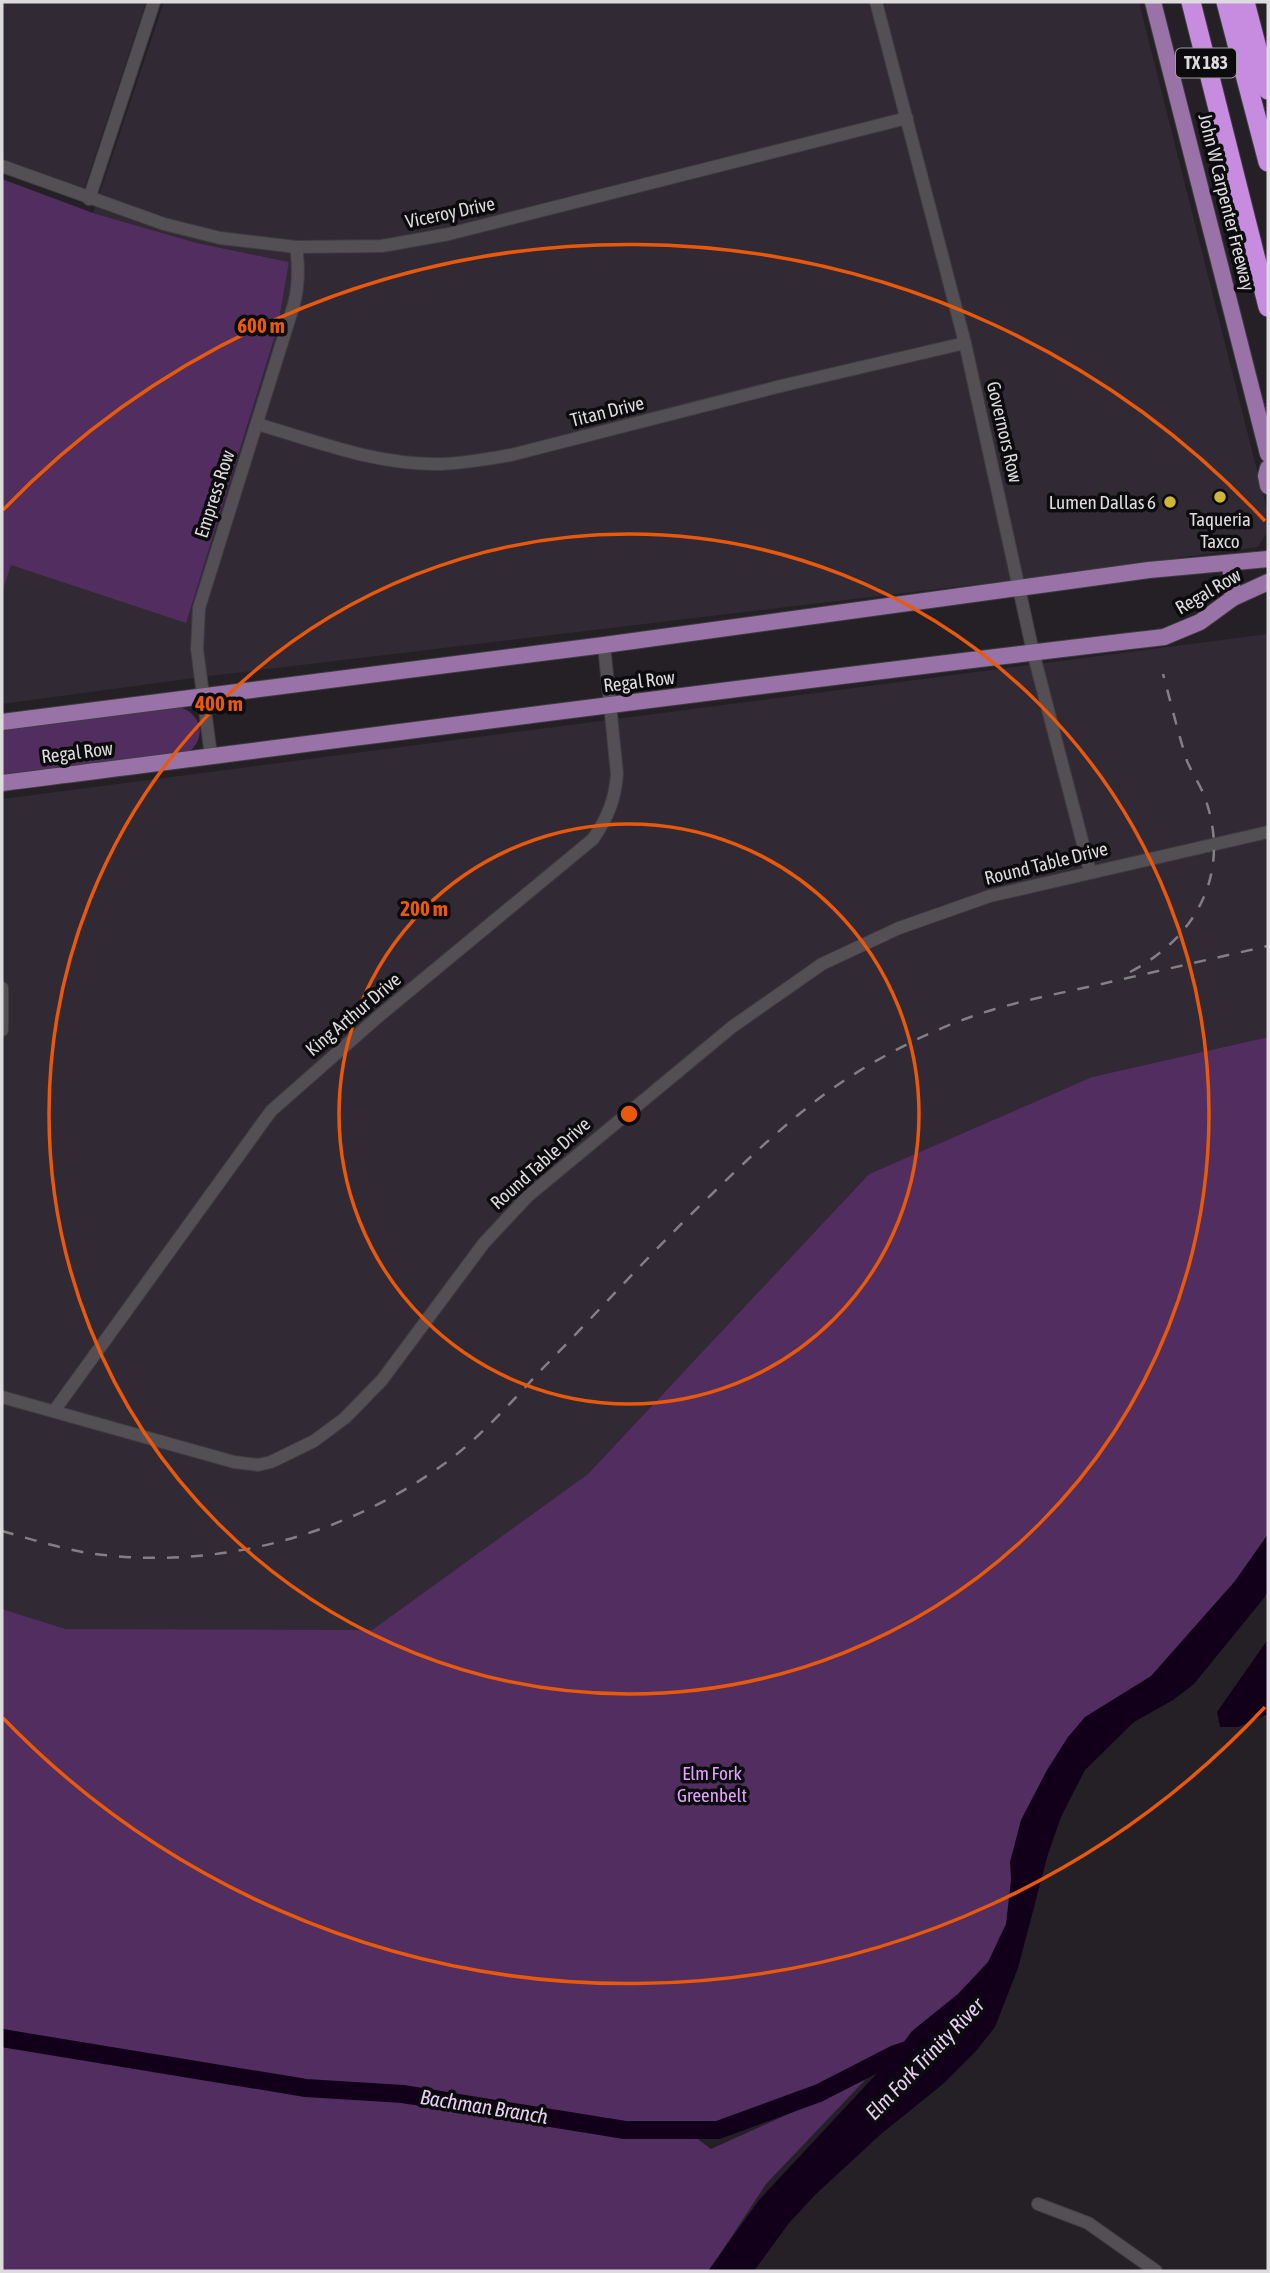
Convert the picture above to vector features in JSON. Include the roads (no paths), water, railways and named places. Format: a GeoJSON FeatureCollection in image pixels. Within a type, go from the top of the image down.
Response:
{"type":"FeatureCollection","features":[{"type":"Feature","properties":{"kind":"highway"},"geometry":{"type":"LineString","coordinates":[[1182,2],[1221,123]]}},
{"type":"Feature","properties":{"kind":"highway","name":"John W Carpenter Freeway"},"geometry":{"type":"LineString","coordinates":[[1191,2],[1268,307]]}},
{"type":"Feature","properties":{"kind":"highway"},"geometry":{"type":"LineString","coordinates":[[1226,2],[1268,162]]}},
{"type":"Feature","properties":{"kind":"highway"},"geometry":{"type":"LineString","coordinates":[[1245,2],[1268,90]]}},
{"type":"Feature","properties":{"kind":"main road","name":"John W Carpenter Freeway"},"geometry":{"type":"LineString","coordinates":[[1153,2],[1268,454]]}},
{"type":"Feature","properties":{"kind":"main road"},"geometry":{"type":"LineString","coordinates":[[1268,468],[1268,486]]}},
{"type":"Feature","properties":{"kind":"main road"},"geometry":{"type":"LineString","coordinates":[[1233,598],[1238,562],[1268,546]]}},
{"type":"Feature","properties":{"kind":"main road","name":"Regal Row"},"geometry":{"type":"LineString","coordinates":[[2,722],[604,645],[1149,570],[1268,559]]}},
{"type":"Feature","properties":{"kind":"main road","name":"Regal Row"},"geometry":{"type":"LineString","coordinates":[[2,783],[449,724],[1164,637],[1200,622],[1233,598],[1268,582]]}},
{"type":"Feature","properties":{"kind":"street"},"geometry":{"type":"LineString","coordinates":[[89,199],[154,2]]}},
{"type":"Feature","properties":{"kind":"street","name":"Governors Row"},"geometry":{"type":"LineString","coordinates":[[876,2],[965,344],[1034,652],[1090,872]]}},
{"type":"Feature","properties":{"kind":"street","name":"Viceroy Drive"},"geometry":{"type":"LineString","coordinates":[[2,166],[164,224],[220,238],[296,247],[382,246],[449,234],[907,118]]}},
{"type":"Feature","properties":{"kind":"street","name":"Empress Row"},"geometry":{"type":"LineString","coordinates":[[211,757],[197,649],[199,608],[298,290],[296,247]]}},
{"type":"Feature","properties":{"kind":"street","name":"Titan Drive"},"geometry":{"type":"LineString","coordinates":[[257,424],[365,457],[438,464],[478,460],[511,455],[781,386],[965,344]]}},
{"type":"Feature","properties":{"kind":"street","name":"King Arthur Drive"},"geometry":{"type":"LineString","coordinates":[[54,1411],[271,1111],[376,1019],[593,839],[608,817],[615,796],[617,774],[604,645]]}},
{"type":"Feature","properties":{"kind":"street","name":"Round Table Drive"},"geometry":{"type":"LineString","coordinates":[[2,1397],[244,1464],[271,1462],[306,1445],[345,1418],[373,1391],[484,1243],[528,1196],[749,1013],[822,964],[872,939],[953,907],[1018,888],[1268,832]]}},
{"type":"Feature","properties":{"kind":"street"},"geometry":{"type":"LineString","coordinates":[[2,988],[2,1030]]}},
{"type":"Feature","properties":{"kind":"street"},"geometry":{"type":"LineString","coordinates":[[1038,2204],[1088,2223],[1155,2271]]}},
{"type":"Feature","properties":{"kind":"water","name":"Elm Fork Trinity River"},"geometry":{"type":"Polygon","coordinates":[[[1268,1534],[1268,1591],[1264,1598],[1194,1684],[1173,1700],[1134,1722],[1085,1770],[1061,1817],[1048,1854],[1018,1968],[995,2027],[976,2051],[943,2084],[881,2134],[816,2194],[789,2223],[754,2271],[708,2271],[759,2200],[895,2054],[912,2031],[958,1994],[988,1962],[1006,1924],[1011,1880],[1010,1862],[1021,1820],[1068,1737],[1085,1717],[1151,1676],[1235,1581],[1268,1534]]]}},
{"type":"Feature","properties":{"kind":"water"},"geometry":{"type":"Polygon","coordinates":[[[1268,1639],[1268,1714],[1238,1727],[1220,1727],[1217,1712],[1268,1639]]]}},
{"type":"Feature","properties":{"kind":"waterway","name":"Bachman Branch"},"geometry":{"type":"LineString","coordinates":[[2,2038],[306,2088],[403,2094],[625,2130],[718,2130],[819,2093],[895,2054],[916,2047]]}},
{"type":"Feature","properties":{"kind":"railway"},"geometry":{"type":"LineString","coordinates":[[1130,972],[1175,940],[1191,920],[1203,898],[1211,874],[1214,849],[1212,823],[1204,795],[1187,761],[1163,674]]}},
{"type":"Feature","properties":{"kind":"railway"},"geometry":{"type":"LineString","coordinates":[[2,1531],[88,1553],[182,1557],[274,1543],[363,1512],[405,1490],[471,1442],[744,1163],[808,1107],[842,1082],[897,1049],[975,1015],[1038,998],[1268,946]]}},
{"type":"Feature","properties":{"kind":"place","name":"Taqueria Taxco"},"geometry":{"type":"Point","coordinates":[1220,497]}},
{"type":"Feature","properties":{"kind":"place","name":"Lumen Dallas 6"},"geometry":{"type":"Point","coordinates":[1170,502]}},
{"type":"Feature","properties":{"kind":"park label","name":"Elm Fork Greenbelt"},"geometry":{"type":"Point","coordinates":[712,1784]}}]}
